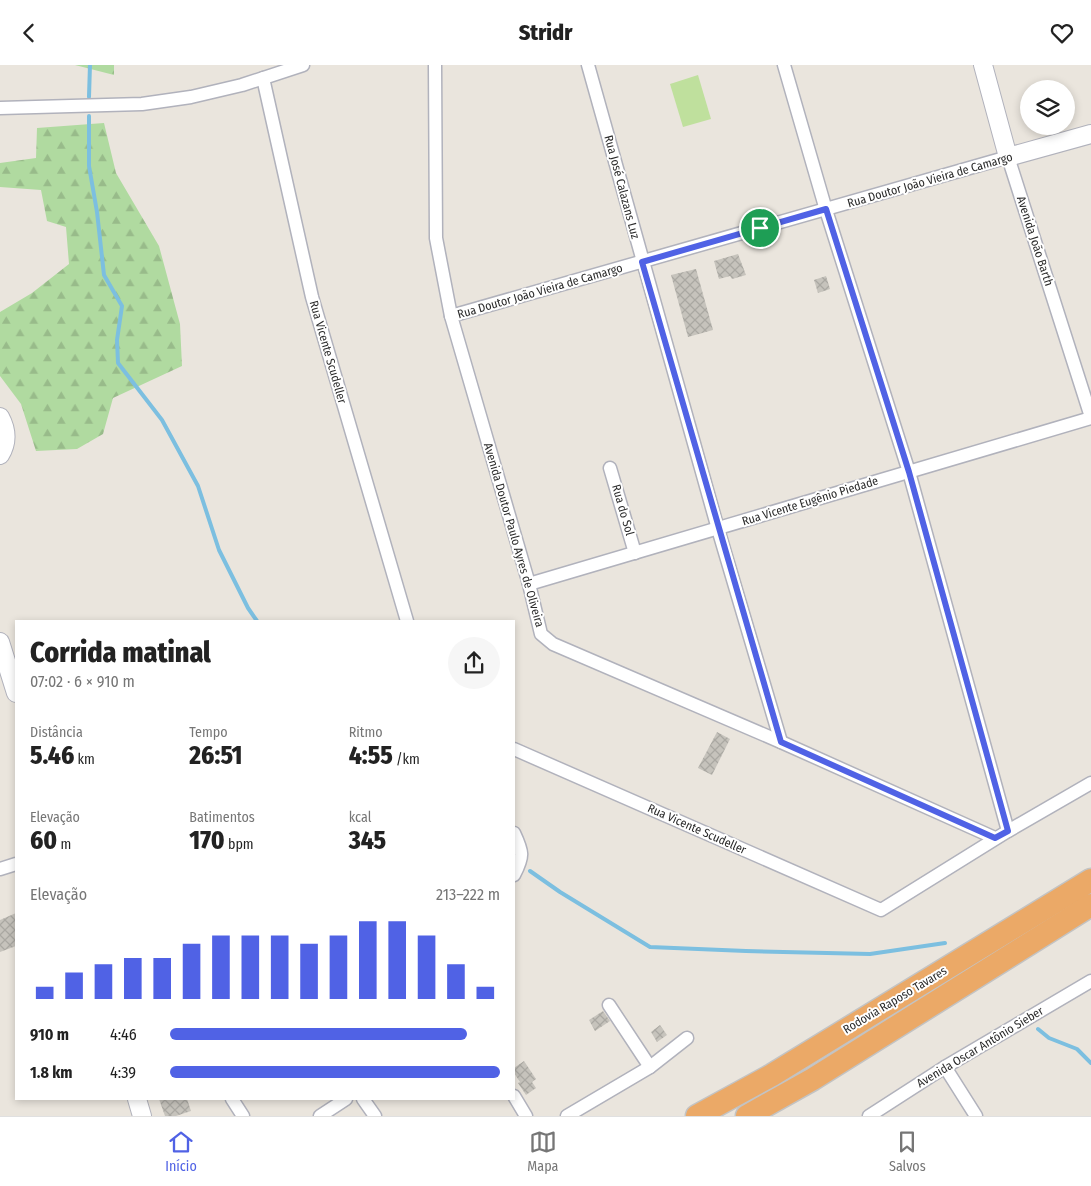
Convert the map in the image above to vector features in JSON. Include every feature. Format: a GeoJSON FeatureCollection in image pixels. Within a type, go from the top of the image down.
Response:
{"type":"FeatureCollection","features":[{"type":"Feature","properties":{"kind":"highway","name":"Rodovia Raposo Tavares"},"geometry":{"type":"LineString","coordinates":[[697,1116],[772,1075],[1091,880]]}},
{"type":"Feature","properties":{"kind":"highway","name":"Rodovia Raposo Tavares"},"geometry":{"type":"LineString","coordinates":[[747,1116],[812,1079],[1091,905]]}},
{"type":"Feature","properties":{"kind":"main road","name":"Avenida João Barth"},"geometry":{"type":"LineString","coordinates":[[983,65],[1008,157]]}},
{"type":"Feature","properties":{"kind":"main road","name":"Rua Doutor João Vieira de Camargo"},"geometry":{"type":"LineString","coordinates":[[1008,157],[1091,134]]}},
{"type":"Feature","properties":{"kind":"main road"},"geometry":{"type":"LineString","coordinates":[[0,417],[5,426],[6,439],[0,455]]}},
{"type":"Feature","properties":{"kind":"main road"},"geometry":{"type":"LineString","coordinates":[[0,642],[15,690]]}},
{"type":"Feature","properties":{"kind":"main road"},"geometry":{"type":"LineString","coordinates":[[137,1100],[142,1116]]}},
{"type":"Feature","properties":{"kind":"street"},"geometry":{"type":"LineString","coordinates":[[0,108],[142,104],[191,97],[263,78],[303,65]]}},
{"type":"Feature","properties":{"kind":"street","name":"Avenida Doutor Paulo Ayres de Oliveira"},"geometry":{"type":"LineString","coordinates":[[435,65],[436,238],[451,316],[542,634],[553,644],[781,742],[995,838]]}},
{"type":"Feature","properties":{"kind":"street","name":"Rua José Calazans Luz"},"geometry":{"type":"LineString","coordinates":[[588,65],[718,529],[781,742]]}},
{"type":"Feature","properties":{"kind":"street"},"geometry":{"type":"LineString","coordinates":[[784,65],[826,209],[909,472],[1008,831]]}},
{"type":"Feature","properties":{"kind":"street","name":"Rua Vicente Scudeller"},"geometry":{"type":"LineString","coordinates":[[263,78],[312,297],[407,620]]}},
{"type":"Feature","properties":{"kind":"street","name":"Rua Doutor João Vieira de Camargo"},"geometry":{"type":"LineString","coordinates":[[451,316],[1008,157]]}},
{"type":"Feature","properties":{"kind":"street","name":"Avenida João Barth"},"geometry":{"type":"LineString","coordinates":[[1008,157],[1091,417]]}},
{"type":"Feature","properties":{"kind":"street","name":"Rua Vicente Eugênio Piedade"},"geometry":{"type":"LineString","coordinates":[[529,584],[1091,417]]}},
{"type":"Feature","properties":{"kind":"street","name":"Rua do Sol"},"geometry":{"type":"LineString","coordinates":[[610,467],[635,553]]}},
{"type":"Feature","properties":{"kind":"street","name":"Rua Vicente Scudeller"},"geometry":{"type":"LineString","coordinates":[[515,749],[881,909],[995,838]]}},
{"type":"Feature","properties":{"kind":"street"},"geometry":{"type":"LineString","coordinates":[[995,838],[1091,783]]}},
{"type":"Feature","properties":{"kind":"street"},"geometry":{"type":"LineString","coordinates":[[515,835],[522,848],[520,861],[515,873]]}},
{"type":"Feature","properties":{"kind":"street"},"geometry":{"type":"LineString","coordinates":[[0,869],[15,864]]}},
{"type":"Feature","properties":{"kind":"street","name":"Avenida Oscar Antônio Sieber"},"geometry":{"type":"LineString","coordinates":[[869,1116],[945,1067],[1091,981]]}},
{"type":"Feature","properties":{"kind":"street"},"geometry":{"type":"LineString","coordinates":[[610,1005],[650,1067]]}},
{"type":"Feature","properties":{"kind":"street"},"geometry":{"type":"LineString","coordinates":[[567,1116],[650,1067],[687,1038]]}},
{"type":"Feature","properties":{"kind":"street"},"geometry":{"type":"LineString","coordinates":[[945,1067],[976,1116]]}},
{"type":"Feature","properties":{"kind":"street"},"geometry":{"type":"LineString","coordinates":[[515,1098],[526,1116]]}},
{"type":"Feature","properties":{"kind":"street"},"geometry":{"type":"LineString","coordinates":[[233,1100],[243,1116]]}},
{"type":"Feature","properties":{"kind":"street"},"geometry":{"type":"LineString","coordinates":[[320,1116],[344,1100]]}},
{"type":"Feature","properties":{"kind":"street"},"geometry":{"type":"LineString","coordinates":[[364,1100],[375,1116]]}},
{"type":"Feature","properties":{"kind":"green space"},"geometry":{"type":"Polygon","coordinates":[[[75,65],[114,65],[114,75],[75,65]]]}},
{"type":"Feature","properties":{"kind":"green space"},"geometry":{"type":"Polygon","coordinates":[[[698,75],[711,119],[683,127],[670,84],[698,75]]]}},
{"type":"Feature","properties":{"kind":"green space"},"geometry":{"type":"Polygon","coordinates":[[[104,123],[116,173],[159,246],[180,324],[182,366],[113,398],[103,434],[77,449],[36,451],[21,404],[0,376],[0,312],[32,293],[69,264],[66,227],[47,221],[41,190],[0,187],[0,163],[36,158],[37,128],[104,123]]]}},
{"type":"Feature","properties":{"kind":"building"},"geometry":{"type":"Polygon","coordinates":[[[738,254],[746,275],[732,279],[730,276],[719,279],[714,261],[738,254]]]}},
{"type":"Feature","properties":{"kind":"building"},"geometry":{"type":"Polygon","coordinates":[[[696,269],[713,330],[688,337],[671,275],[696,269]]]}},
{"type":"Feature","properties":{"kind":"building"},"geometry":{"type":"Polygon","coordinates":[[[826,276],[830,289],[818,293],[814,280],[826,276]]]}},
{"type":"Feature","properties":{"kind":"building"},"geometry":{"type":"Polygon","coordinates":[[[717,732],[730,739],[712,775],[698,768],[717,732]]]}},
{"type":"Feature","properties":{"kind":"building"},"geometry":{"type":"Polygon","coordinates":[[[15,913],[15,946],[0,952],[0,920],[15,913]]]}},
{"type":"Feature","properties":{"kind":"building"},"geometry":{"type":"Polygon","coordinates":[[[603,1011],[610,1021],[595,1031],[589,1020],[603,1011]]]}},
{"type":"Feature","properties":{"kind":"building"},"geometry":{"type":"Polygon","coordinates":[[[660,1025],[667,1035],[657,1042],[651,1032],[660,1025]]]}},
{"type":"Feature","properties":{"kind":"building"},"geometry":{"type":"Polygon","coordinates":[[[524,1061],[536,1079],[532,1082],[536,1088],[526,1095],[518,1083],[520,1082],[515,1074],[515,1067],[524,1061]]]}},
{"type":"Feature","properties":{"kind":"building"},"geometry":{"type":"Polygon","coordinates":[[[159,1100],[187,1100],[191,1111],[176,1116],[165,1116],[159,1100]]]}},
{"type":"Feature","properties":{"kind":"waterway"},"geometry":{"type":"LineString","coordinates":[[89,97],[90,65]]}},
{"type":"Feature","properties":{"kind":"waterway"},"geometry":{"type":"LineString","coordinates":[[89,116],[89,166],[97,212],[104,275],[122,306],[117,340],[118,363],[162,420],[198,486],[219,550],[248,608],[256,620]]}},
{"type":"Feature","properties":{"kind":"waterway"},"geometry":{"type":"LineString","coordinates":[[530,871],[560,892],[650,947],[870,954],[945,943]]}},
{"type":"Feature","properties":{"kind":"waterway"},"geometry":{"type":"LineString","coordinates":[[1038,1029],[1049,1038],[1077,1049],[1091,1063]]}},
{"type":"Feature","properties":{"kind":"route"},"geometry":{"type":"LineString","coordinates":[[826,209],[909,472],[1008,831],[995,838],[781,742],[642,262],[760,228],[826,209]]}}]}
